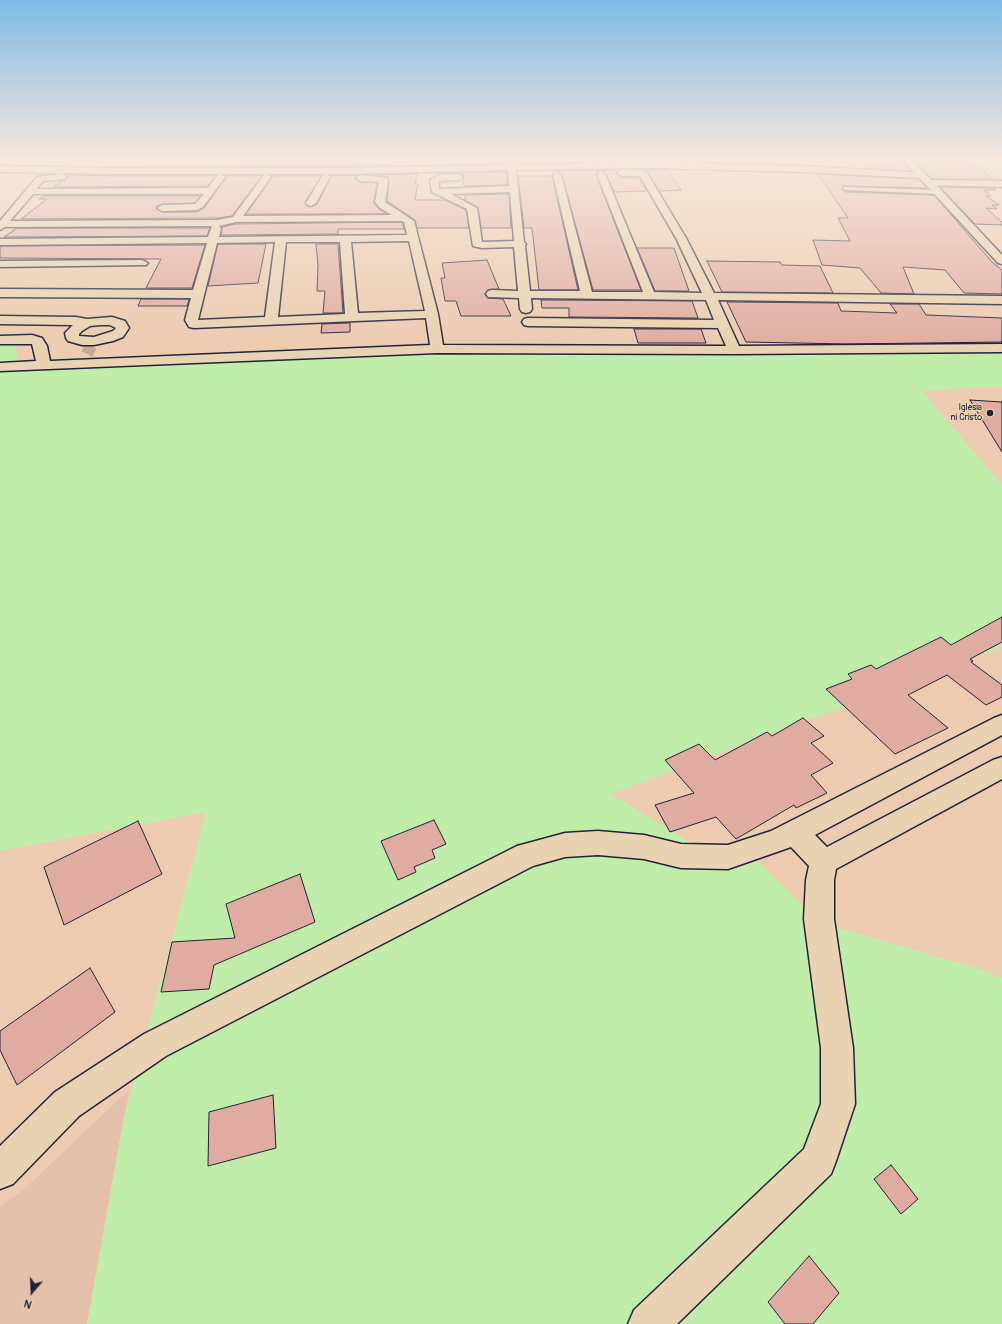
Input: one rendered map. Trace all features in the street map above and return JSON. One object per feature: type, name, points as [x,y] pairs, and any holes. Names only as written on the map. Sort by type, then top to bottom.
[{"type":"main road","points":[[1,226],[223,222]]},
{"type":"main road","points":[[409,222],[432,314],[437,348]]},
{"type":"main road","points":[[474,222],[477,244],[520,244]]},
{"type":"main road","points":[[518,222],[524,295],[530,336]]},
{"type":"main road","points":[[569,222],[587,295]]},
{"type":"main road","points":[[620,222],[650,296]]},
{"type":"main road","points":[[672,222],[710,296],[734,350]]},
{"type":"main road","points":[[966,222],[1002,261]]},
{"type":"main road","points":[[217,223],[191,320],[194,324],[432,314]]},
{"type":"main road","points":[[0,242],[413,238]]},
{"type":"main road","points":[[345,239],[352,318]]},
{"type":"main road","points":[[271,321],[281,240]]},
{"type":"main road","points":[[127,293],[142,263],[158,241]]},
{"type":"main road","points":[[0,264],[142,263]]},
{"type":"main road","points":[[0,293],[199,294]]},
{"type":"main road","points":[[492,294],[1002,300]]},
{"type":"main road","points":[[0,320],[76,321],[87,323]]},
{"type":"main road","points":[[0,326],[18,320]]},
{"type":"main road","points":[[0,367],[44,366],[89,351],[108,338],[118,334],[123,328],[120,324],[112,321],[100,321],[87,323],[77,328],[72,333],[73,338],[82,341],[89,351]]},
{"type":"main road","points":[[528,322],[722,324]]},
{"type":"main road","points":[[0,340],[32,339],[37,341],[40,346],[44,366]]},
{"type":"main road","points":[[89,351],[437,348],[734,350],[1002,348]]},
{"type":"main road","points":[[0,1171],[67,1104],[154,1045],[527,855],[565,845],[598,843],[644,847],[681,856],[728,857],[778,841],[1002,724]]},
{"type":"main road","points":[[648,1324],[818,1161],[838,1104],[837,1048],[819,919],[820,880],[824,862],[1002,767]]},
{"type":"main road","points":[[794,832],[824,862]]},
{"type":"shaded area","points":[[129,1090],[87,1324],[0,1324],[0,1207],[23,1190]]},
{"type":"green space","points":[[16,343],[17,360],[502,344],[1002,348],[1002,388],[967,388],[922,391],[1002,485],[1002,647],[611,794],[715,857],[748,851],[819,922],[986,971],[1002,978],[1002,1324],[87,1324],[124,1116],[206,812],[0,851],[0,344]]},
{"type":"building","points":[[402,222],[404,229],[338,229],[338,234],[221,235],[222,227],[236,224]]},
{"type":"building","points":[[415,222],[468,222],[469,228],[417,228]]},
{"type":"building","points":[[480,222],[511,222],[511,228],[481,228]]},
{"type":"building","points":[[523,222],[562,222],[578,290],[539,290],[532,228],[524,228]]},
{"type":"building","points":[[575,222],[614,222],[641,290],[593,290]]},
{"type":"building","points":[[840,222],[957,222],[992,262],[1002,270],[1002,294],[964,293],[945,270],[903,267],[914,294],[881,293],[860,268],[822,265],[813,240],[850,241]]},
{"type":"building","points":[[973,222],[1002,222],[1002,225],[975,224]]},
{"type":"building","points":[[17,228],[210,228],[207,236],[4,237]]},
{"type":"building","points":[[218,244],[266,244],[258,283],[208,286]]},
{"type":"building","points":[[316,244],[338,244],[343,313],[323,313],[325,291],[317,291],[318,265]]},
{"type":"building","points":[[205,245],[192,288],[146,288],[161,259],[0,258],[0,246]]},
{"type":"building","points":[[637,248],[674,248],[689,291],[655,291]]},
{"type":"building","points":[[487,260],[499,289],[488,290],[485,295],[488,298],[503,299],[511,316],[461,316],[456,301],[445,301],[441,278],[445,278],[442,263]]},
{"type":"building","points":[[707,261],[780,262],[782,265],[820,266],[833,293],[722,292]]},
{"type":"building","points":[[141,299],[189,299],[187,306],[138,306]]},
{"type":"building","points":[[541,300],[692,301],[698,318],[569,317],[569,308],[542,308]]},
{"type":"building","points":[[727,302],[838,303],[841,311],[897,313],[890,304],[919,304],[926,315],[1002,318],[1002,342],[847,344],[746,342]]},
{"type":"building","points":[[350,323],[350,332],[321,333],[322,324]]},
{"type":"building","points":[[634,329],[701,329],[706,343],[638,343]]},
{"type":"building","name":"Iglesia ni Cristo","points":[[970,400],[1002,402],[1002,452]]},
{"type":"building","points":[[1002,617],[1002,642],[970,659],[973,661],[971,662],[1002,685],[1002,697],[986,705],[947,675],[908,695],[948,728],[895,754],[826,689],[852,679],[848,674],[871,665],[876,669],[941,637],[951,645]]},
{"type":"building","points":[[803,718],[824,736],[811,743],[833,763],[811,775],[827,793],[796,808],[794,805],[736,839],[716,817],[670,832],[655,805],[694,793],[665,760],[699,744],[715,760],[767,732],[772,736]]},
{"type":"building","points":[[434,820],[446,844],[432,850],[435,858],[414,867],[416,872],[398,880],[381,841]]},
{"type":"building","points":[[138,821],[162,874],[64,925],[44,867]]},
{"type":"building","points":[[300,874],[315,922],[214,965],[209,989],[161,992],[172,942],[235,938],[226,904]]},
{"type":"building","points":[[90,968],[115,1012],[17,1085],[0,1050],[0,1031]]},
{"type":"building","points":[[273,1095],[276,1148],[208,1166],[209,1112]]},
{"type":"building","points":[[891,1165],[918,1199],[901,1214],[874,1179]]},
{"type":"building","points":[[809,1256],[839,1293],[813,1324],[785,1324],[768,1302]]},
{"type":"tunnel","points":[[87,354],[91,346]]},
{"type":"place","name":"Iglesia ni Cristo","points":[[990,413]]}]
